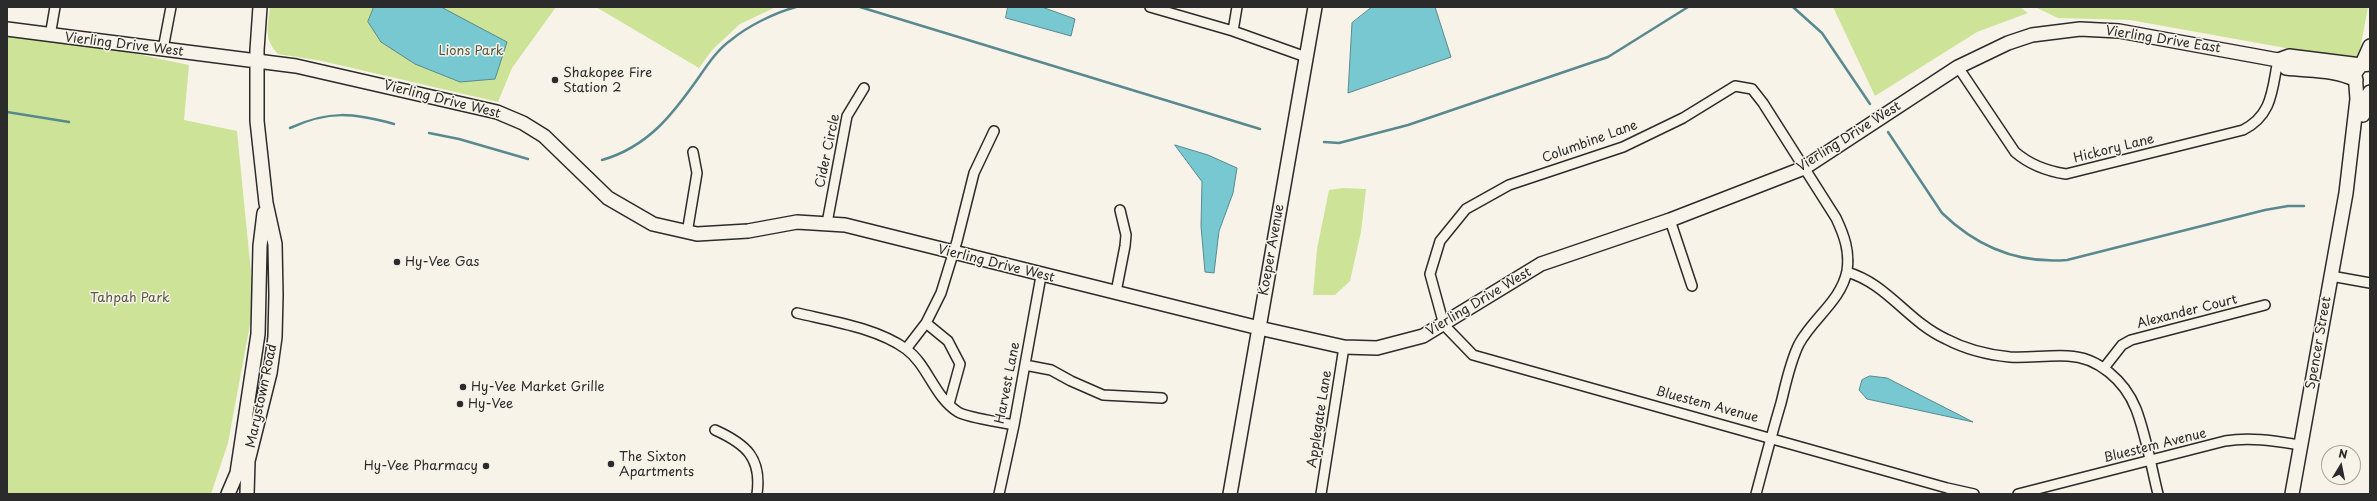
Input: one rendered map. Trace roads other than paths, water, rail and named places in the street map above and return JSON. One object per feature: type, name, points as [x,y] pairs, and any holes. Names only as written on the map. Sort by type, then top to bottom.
[{"type":"street","points":[[50,36],[55,7]]},
{"type":"street","points":[[163,49],[171,7]]},
{"type":"street","name":"Marystown Road","points":[[247,494],[248,461],[270,373],[275,337],[275,252],[266,203],[257,121],[257,61],[260,7]]},
{"type":"street","points":[[1150,7],[1233,31],[1306,57]]},
{"type":"street","points":[[1233,31],[1237,7]]},
{"type":"street","name":"Koeper Avenue","points":[[1230,494],[1315,7]]},
{"type":"street","name":"Vierling Drive West","points":[[7,29],[50,36],[257,61],[322,72],[482,108],[513,119],[532,128],[554,144],[599,190],[621,207],[652,224],[687,233],[732,233],[797,222],[827,223],[857,228],[1041,276],[1116,292],[1259,328],[1344,347],[1377,348],[1423,336],[1444,325],[1541,264],[1670,220],[1804,168],[1958,66]]},
{"type":"street","name":"Vierling Drive East","points":[[1958,66],[2008,43],[2032,35],[2080,29],[2119,31],[2278,60],[2289,56],[2364,64]]},
{"type":"street","points":[[2364,64],[2370,46]]},
{"type":"street","name":"Vierling Drive East","points":[[2278,60],[2286,68],[2344,74],[2356,80],[2362,86],[2370,87]]},
{"type":"street","name":"Hickory Lane","points":[[1958,66],[2015,152],[2026,161],[2040,168],[2066,174],[2242,130],[2254,124],[2264,114],[2269,103],[2278,60]]},
{"type":"street","name":"Spencer Street","points":[[2346,193],[2348,160],[2355,126],[2355,73],[2364,64]]},
{"type":"street","name":"Columbine Lane","points":[[1444,325],[1430,274],[1440,241],[1466,209],[1509,185],[1623,147],[1683,118],[1735,86],[1752,89],[1763,103],[1836,218],[1845,238],[1848,256],[1847,272],[1840,292],[1800,344],[1792,361],[1756,494]]},
{"type":"street","name":"Cider Circle","points":[[827,223],[847,116],[864,88]]},
{"type":"street","name":"Spencer Street","points":[[2292,494],[2346,193],[2356,160],[2365,101],[2370,92]]},
{"type":"street","points":[[906,349],[926,323],[941,293],[954,253],[974,172],[994,131]]},
{"type":"street","points":[[687,233],[697,173],[693,152]]},
{"type":"street","name":"Marystown Road","points":[[228,494],[237,473],[258,334],[260,246],[266,203]]},
{"type":"street","points":[[1116,292],[1126,235],[1120,210]]},
{"type":"street","points":[[1670,220],[1692,286]]},
{"type":"street","points":[[1847,272],[1875,284],[1924,327],[1959,345],[1990,354],[2010,356],[2070,356],[2087,360],[2104,368],[2117,379],[2134,404],[2158,494]]},
{"type":"street","name":"Harvest Lane","points":[[998,494],[1014,425],[1041,276]]},
{"type":"street","points":[[2331,276],[2370,283]]},
{"type":"street","name":"Alexander Court","points":[[2104,368],[2122,346],[2131,340],[2265,305]]},
{"type":"street","points":[[796,313],[869,332],[906,349],[926,373],[942,398],[959,412],[1014,425]]},
{"type":"street","points":[[926,323],[948,341],[960,364],[949,404]]},
{"type":"street","name":"Bluestem Avenue","points":[[1444,325],[1473,355],[1974,494]]},
{"type":"street","name":"Applegate Lane","points":[[1321,494],[1344,347]]},
{"type":"street","points":[[1025,365],[1051,370],[1071,381],[1103,394],[1162,398]]},
{"type":"street","points":[[715,430],[736,439],[755,459],[759,480],[757,494]]},
{"type":"street","name":"Bluestem Avenue","points":[[2018,494],[2244,438],[2260,438],[2300,445]]},
{"type":"water","points":[[374,7],[441,7],[507,42],[495,79],[460,82],[415,64],[381,42],[368,22]]},
{"type":"water","points":[[1008,7],[1042,7],[1075,19],[1071,36],[1006,18]]},
{"type":"water","points":[[1372,7],[1435,7],[1451,57],[1348,93],[1352,23]]},
{"type":"water","points":[[1175,145],[1208,155],[1237,168],[1233,193],[1219,231],[1214,273],[1205,272],[1201,226],[1202,182]]},
{"type":"water","points":[[1870,376],[1887,378],[1973,422],[1867,399],[1859,390],[1862,380]]},
{"type":"waterway","points":[[602,160],[633,147],[658,128],[679,104],[714,57],[726,44],[762,20],[796,7]]},
{"type":"waterway","points":[[860,7],[1260,129]]},
{"type":"waterway","points":[[1324,142],[1339,143],[1408,125],[1608,57],[1688,7]]},
{"type":"waterway","points":[[1793,7],[1822,33],[1870,104]]},
{"type":"waterway","points":[[7,112],[69,122]]},
{"type":"waterway","points":[[290,128],[317,118],[341,115],[366,117],[394,124]]},
{"type":"waterway","points":[[1888,132],[1942,213],[1955,225],[1984,244],[2015,256],[2049,261],[2067,260],[2265,210],[2288,206],[2304,206]]},
{"type":"waterway","points":[[429,133],[459,139],[528,159]]},
{"type":"place","name":"Shakopee Fire Station 2","points":[[555,80]]},
{"type":"place","name":"Hy-Vee Gas","points":[[397,262]]},
{"type":"place","name":"Hy-Vee Market Grille","points":[[463,387]]},
{"type":"place","name":"Hy-Vee","points":[[460,404]]},
{"type":"place","name":"The Sixton Apartments","points":[[611,464]]},
{"type":"place","name":"Hy-Vee Pharmacy","points":[[486,466]]},
{"type":"park label","name":"Lions Park","points":[[471,51]]},
{"type":"park label","name":"Tahpah Park","points":[[130,298]]}]
